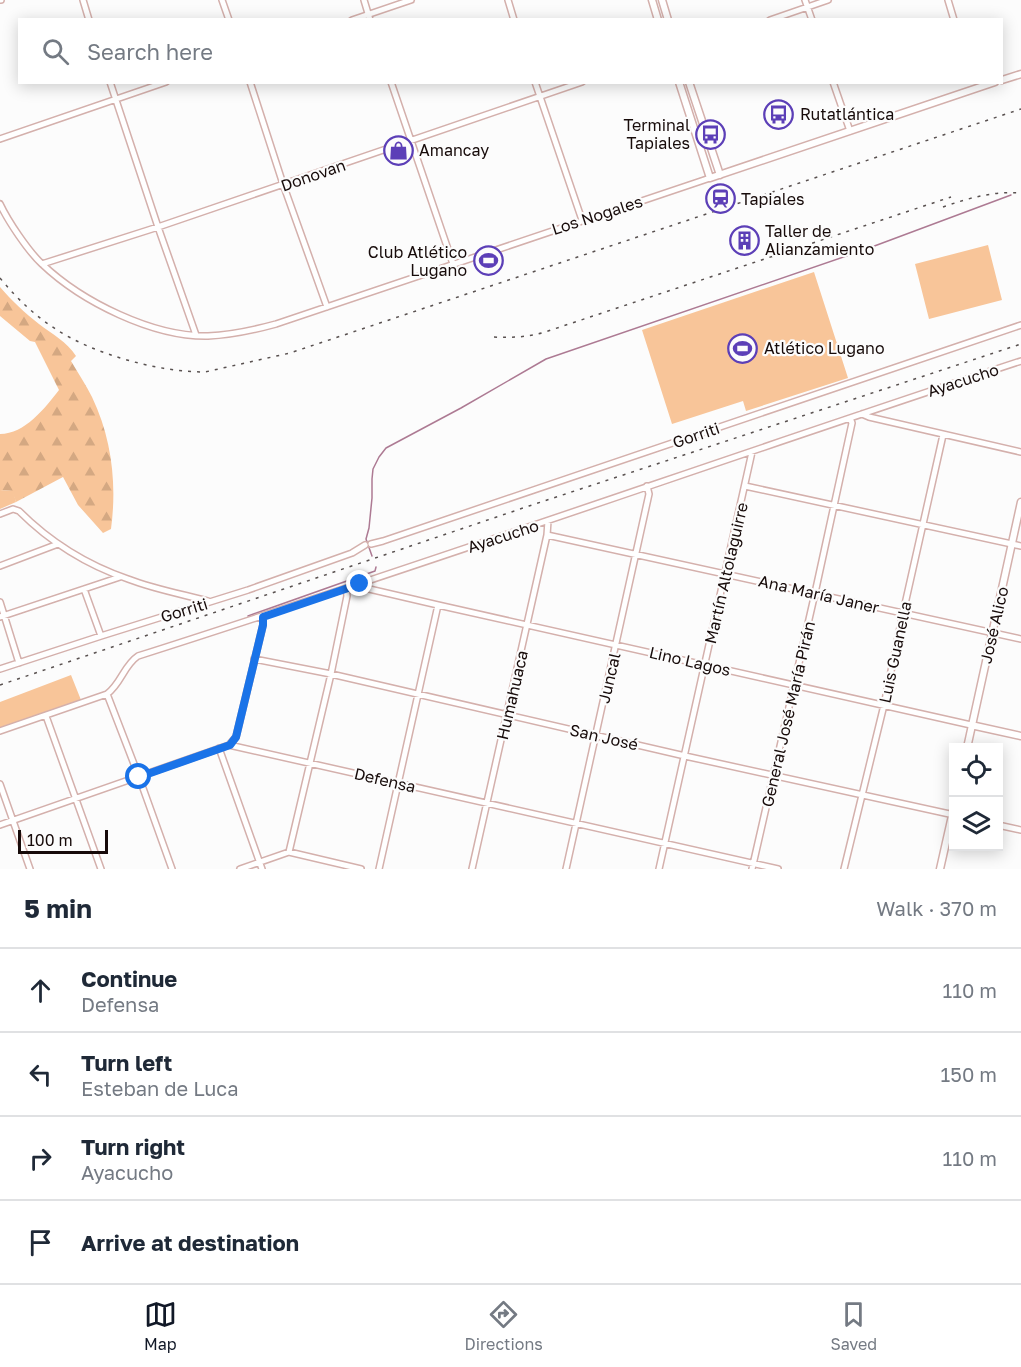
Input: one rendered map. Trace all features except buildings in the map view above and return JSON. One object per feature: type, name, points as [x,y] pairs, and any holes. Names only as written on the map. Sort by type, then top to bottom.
[{"type":"street","points":[[83,0],[88,18]]},
{"type":"street","points":[[222,0],[228,18]]},
{"type":"street","points":[[364,0],[369,17],[411,0]]},
{"type":"street","points":[[508,0],[513,18]]},
{"type":"street","points":[[652,0],[657,18]]},
{"type":"street","points":[[662,0],[667,18]]},
{"type":"street","points":[[805,0],[811,18]]},
{"type":"street","points":[[776,18],[828,0]]},
{"type":"street","points":[[948,0],[953,18]]},
{"type":"street","points":[[1003,80],[1021,74]]},
{"type":"street","points":[[111,84],[196,335]]},
{"type":"street","points":[[0,139],[160,84]]},
{"type":"street","points":[[251,84],[327,307]]},
{"type":"street","points":[[392,84],[453,264]]},
{"type":"street","points":[[536,84],[582,220]]},
{"type":"street","name":"Donovan","points":[[42,264],[158,227],[576,84]]},
{"type":"street","points":[[680,84],[710,178]]},
{"type":"street","points":[[690,84],[720,175]]},
{"type":"street","points":[[834,84],[850,131]]},
{"type":"street","name":"Los Nogales","points":[[0,204],[32,254],[70,287],[88,298],[152,328],[196,335],[223,335],[276,324],[850,131],[977,85]]},
{"type":"street","name":"Gorriti","points":[[0,669],[248,590],[368,545],[383,542],[1021,325]]},
{"type":"street","name":"Ayacucho","points":[[108,694],[138,656],[263,617],[1021,361]]},
{"type":"street","points":[[861,414],[1021,452]]},
{"type":"street","name":"General José María Pirán","points":[[752,866],[815,593],[852,423],[850,418]]},
{"type":"street","name":"Luis Guanella","points":[[844,869],[884,705],[943,435]]},
{"type":"street","name":"Martín Altolaguirre","points":[[659,869],[752,452]]},
{"type":"street","name":"Juncal","points":[[566,869],[649,494],[647,486]]},
{"type":"street","points":[[745,486],[1021,546]]},
{"type":"street","name":"José Alico","points":[[967,743],[1021,502]]},
{"type":"street","points":[[0,514],[13,509],[19,511],[58,544],[120,577],[209,602]]},
{"type":"street","name":"Humahuaca","points":[[472,869],[528,625],[548,521]]},
{"type":"street","name":"Ana María Janer","points":[[547,535],[1021,639]]},
{"type":"street","points":[[0,566],[58,544]]},
{"type":"street","points":[[2,617],[120,577]]},
{"type":"street","name":"Lino Lagos","points":[[360,584],[365,588],[438,605],[1021,736]]},
{"type":"street","points":[[289,852],[331,674],[347,596],[346,588]]},
{"type":"street","points":[[84,589],[101,636]]},
{"type":"street","points":[[0,602],[2,617],[19,663]]},
{"type":"street","points":[[379,869],[438,605]]},
{"type":"street","points":[[230,745],[236,737],[263,617]]},
{"type":"street","name":"San José","points":[[254,659],[331,674],[685,756],[949,811]]},
{"type":"street","points":[[0,731],[108,694],[172,869]]},
{"type":"street","points":[[46,716],[100,869]]},
{"type":"street","name":"Defensa","points":[[0,825],[230,745],[664,843],[752,866],[778,869]]},
{"type":"street","points":[[219,748],[262,869]]},
{"type":"street","points":[[0,784],[30,869]]},
{"type":"street","points":[[1003,826],[1021,830]]},
{"type":"street","points":[[940,869],[949,830]]},
{"type":"street","points":[[240,869],[289,852],[361,869]]},
{"type":"green space","points":[[988,245],[1002,300],[929,319],[915,264]]},
{"type":"green space","name":"Atlético Lugano","points":[[814,272],[848,378],[746,411],[743,401],[672,424],[642,330]]},
{"type":"green space","points":[[0,287],[23,311],[64,342],[76,356],[71,361],[90,392],[99,413],[111,462],[113,512],[111,529],[103,533],[78,505],[63,477],[16,502],[12,491],[0,490],[0,434],[18,430],[26,425],[41,412],[59,390],[35,342],[30,341],[0,316]]},
{"type":"green space","points":[[0,490],[13,491],[16,502],[0,509]]},
{"type":"green space","points":[[71,675],[81,700],[0,728],[0,702]]},
{"type":"waterway","points":[[372,556],[366,539],[369,528],[373,469],[386,448],[546,359],[861,251],[1011,195]]},
{"type":"waterway","points":[[248,616],[375,571],[376,567]]},
{"type":"railway","points":[[0,278],[27,307],[56,330],[89,347],[146,365],[205,372],[290,353],[1021,109]]},
{"type":"railway","points":[[943,207],[981,196],[1021,193]]},
{"type":"railway","points":[[494,337],[520,337],[545,332],[951,197]]},
{"type":"railway","points":[[0,685],[529,506],[1021,344]]},
{"type":"place","name":"Rutatlántica","points":[[779,114]]},
{"type":"place","name":"Terminal Tapiales","points":[[711,134]]},
{"type":"place","name":"Amancay","points":[[398,150]]},
{"type":"place","name":"Tapiales","points":[[720,199]]},
{"type":"place","name":"Taller de Alianzamiento","points":[[744,240]]},
{"type":"place","name":"Club Atlético Lugano","points":[[488,261]]},
{"type":"place","name":"Atlético Lugano","points":[[743,348]]},
{"type":"route","points":[[139,777],[230,745],[236,737],[263,617],[360,584]]}]
